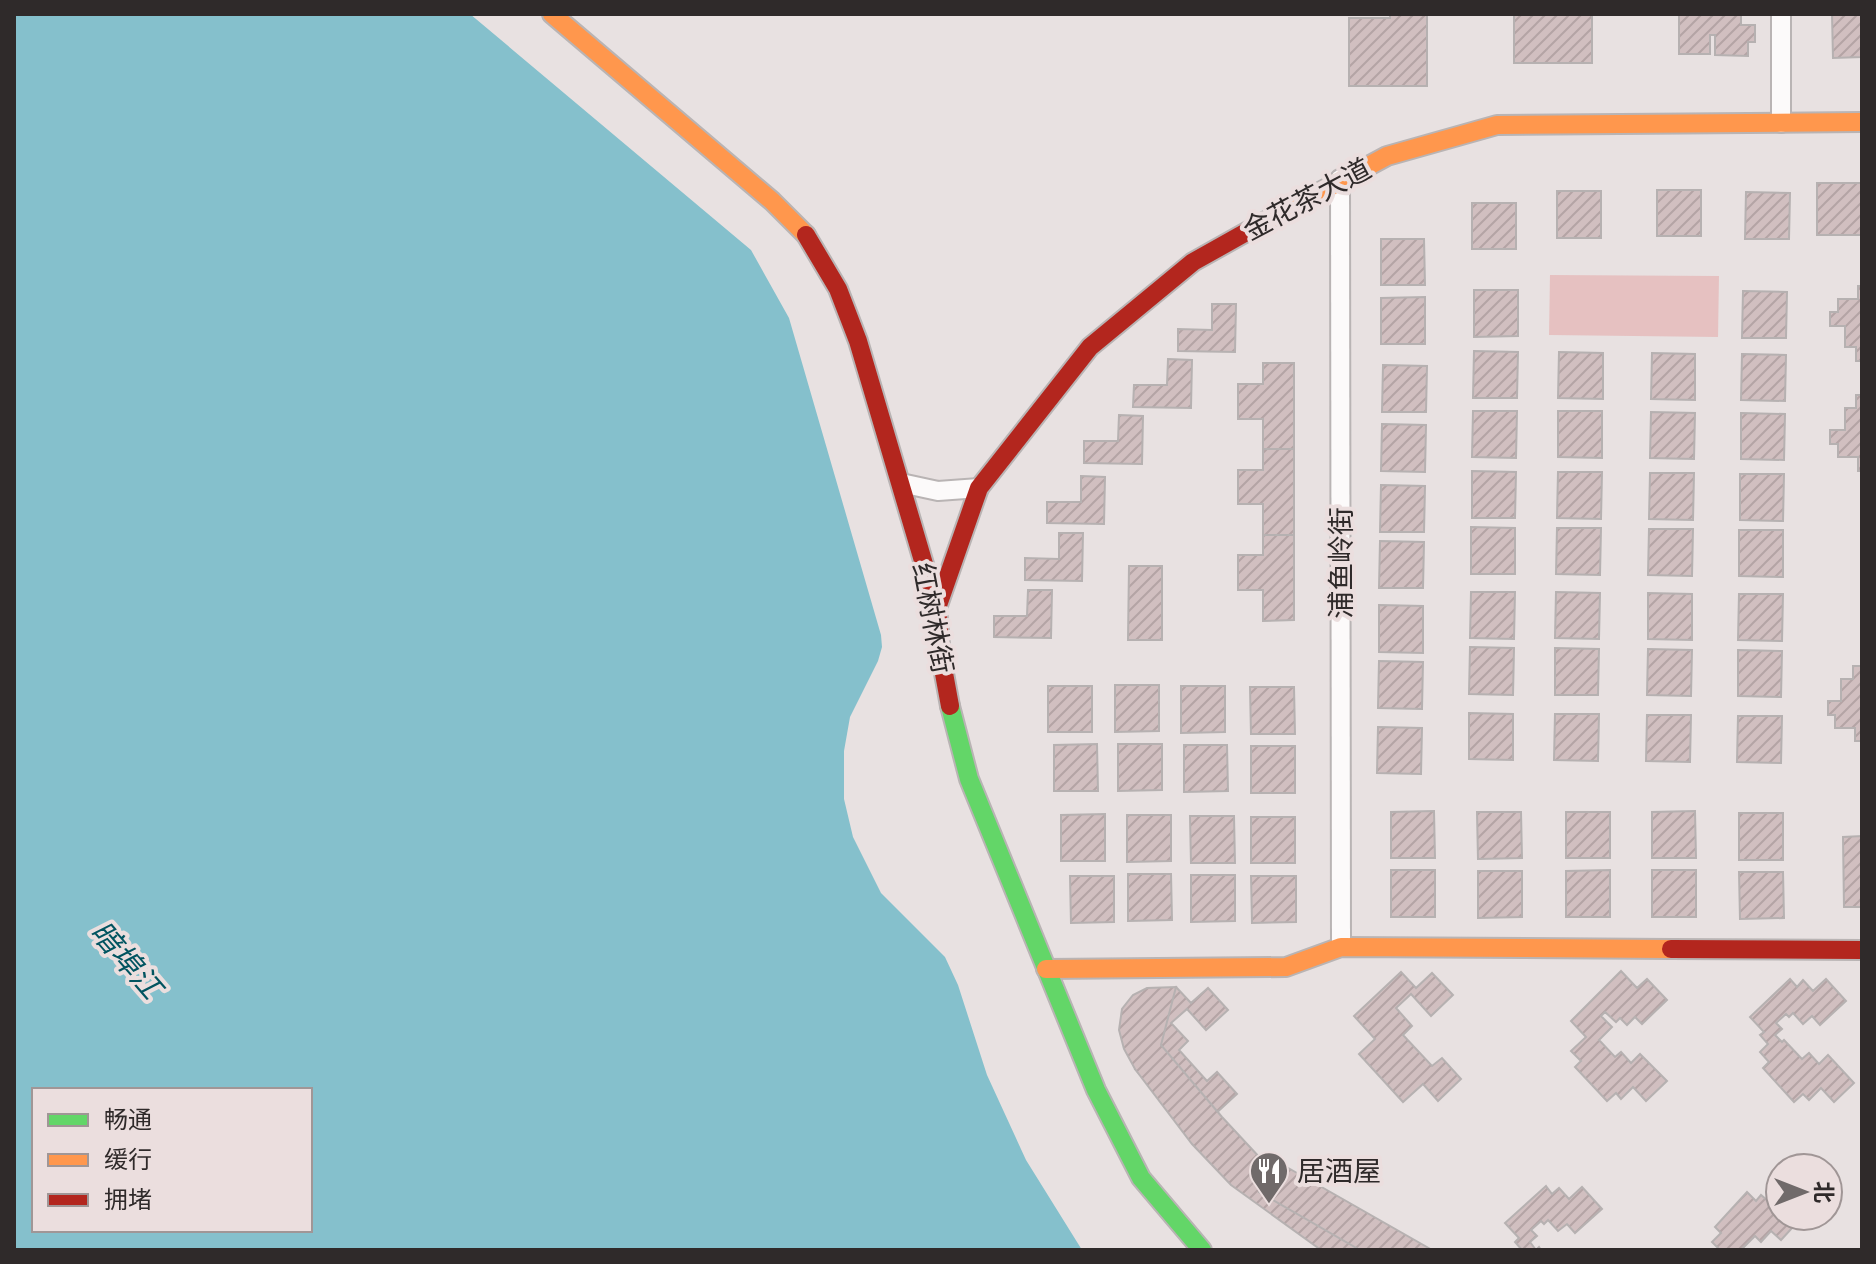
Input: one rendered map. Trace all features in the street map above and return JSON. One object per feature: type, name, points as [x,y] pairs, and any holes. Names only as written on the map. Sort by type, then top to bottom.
[{"type":"street","name":"红树林街","points":[[552,14],[772,201],[809,238],[838,289],[858,341],[937,608],[949,703],[969,779],[1096,1090],[1141,1178],[1202,1250]]},
{"type":"street","points":[[1781,14],[1781,123]]},
{"type":"street","name":"金花茶大道","points":[[937,608],[979,488],[1090,347],[1193,262],[1340,179],[1387,156],[1497,125],[1862,122]]},
{"type":"street","name":"浦鱼岭街","points":[[1340,179],[1341,947]]},
{"type":"street","points":[[901,483],[938,491],[979,488]]},
{"type":"street","points":[[1046,969],[1286,967],[1341,947],[1862,950]]},
{"type":"shaded area","points":[[1550,275],[1719,276],[1718,337],[1549,335]]},
{"type":"water","name":"暗埠江","points":[[14,14],[470,14],[751,250],[789,318],[881,635],[878,661],[850,717],[844,751],[844,799],[853,837],[881,893],[945,957],[958,985],[987,1075],[1026,1160],[1082,1250],[14,1250]]},
{"type":"building","points":[[1390,14],[1427,14],[1427,86],[1349,86],[1349,18],[1390,18]]},
{"type":"building","points":[[1514,14],[1592,14],[1592,63],[1514,63]]},
{"type":"building","points":[[1679,14],[1741,14],[1741,25],[1755,25],[1755,42],[1748,42],[1748,56],[1715,55],[1715,35],[1710,35],[1710,54],[1679,54]]},
{"type":"building","points":[[1832,14],[1862,14],[1862,57],[1833,58]]},
{"type":"building","points":[[1817,183],[1862,183],[1862,235],[1817,235]]},
{"type":"building","points":[[1657,190],[1701,190],[1701,236],[1657,236]]},
{"type":"building","points":[[1557,191],[1601,191],[1601,238],[1557,238]]},
{"type":"building","points":[[1746,192],[1790,193],[1789,239],[1745,239]]},
{"type":"building","points":[[1472,203],[1516,203],[1516,249],[1472,249]]},
{"type":"building","points":[[1381,239],[1424,239],[1425,285],[1381,285]]},
{"type":"building","points":[[1858,286],[1862,286],[1862,361],[1856,361],[1856,347],[1845,347],[1845,326],[1830,326],[1830,312],[1838,312],[1838,299],[1858,299]]},
{"type":"building","points":[[1474,290],[1518,290],[1518,336],[1474,337]]},
{"type":"building","points":[[1743,291],[1787,292],[1786,338],[1742,338]]},
{"type":"building","points":[[1425,297],[1425,344],[1381,344],[1381,298]]},
{"type":"building","points":[[1212,304],[1236,304],[1235,352],[1178,351],[1178,329],[1212,330]]},
{"type":"building","points":[[1474,351],[1518,352],[1517,398],[1473,398]]},
{"type":"building","points":[[1559,352],[1603,353],[1603,399],[1558,398]]},
{"type":"building","points":[[1652,353],[1695,354],[1695,400],[1651,399]]},
{"type":"building","points":[[1742,354],[1786,355],[1785,401],[1741,400]]},
{"type":"building","points":[[1168,359],[1192,360],[1191,408],[1133,407],[1134,385],[1167,385]]},
{"type":"building","points":[[1263,363],[1294,363],[1294,449],[1263,449],[1263,419],[1238,419],[1238,384],[1263,384]]},
{"type":"building","points":[[1383,365],[1427,366],[1426,412],[1382,412]]},
{"type":"building","points":[[1856,395],[1862,395],[1862,471],[1858,471],[1858,457],[1838,457],[1838,444],[1830,444],[1830,430],[1845,430],[1845,408],[1856,408]]},
{"type":"building","points":[[1473,411],[1517,411],[1516,458],[1472,457]]},
{"type":"building","points":[[1558,411],[1602,411],[1602,458],[1558,457]]},
{"type":"building","points":[[1651,412],[1695,413],[1694,459],[1650,458]]},
{"type":"building","points":[[1741,413],[1785,414],[1784,460],[1741,459]]},
{"type":"building","points":[[1119,415],[1143,416],[1142,464],[1084,463],[1084,441],[1118,441]]},
{"type":"building","points":[[1382,424],[1426,425],[1425,472],[1381,471]]},
{"type":"building","points":[[1263,449],[1294,449],[1294,535],[1263,535],[1263,504],[1238,504],[1238,470],[1263,470]]},
{"type":"building","points":[[1472,471],[1516,472],[1515,518],[1472,518]]},
{"type":"building","points":[[1558,472],[1602,472],[1601,519],[1557,518]]},
{"type":"building","points":[[1650,473],[1694,473],[1693,520],[1649,519]]},
{"type":"building","points":[[1740,474],[1784,474],[1783,521],[1740,520]]},
{"type":"building","points":[[1081,476],[1105,477],[1104,524],[1047,523],[1047,502],[1081,502]]},
{"type":"building","points":[[1381,485],[1425,486],[1424,532],[1380,532]]},
{"type":"building","points":[[1471,527],[1515,528],[1515,574],[1471,574]]},
{"type":"building","points":[[1557,528],[1601,528],[1600,575],[1556,574]]},
{"type":"building","points":[[1649,529],[1693,529],[1692,576],[1648,575]]},
{"type":"building","points":[[1739,530],[1783,530],[1783,577],[1739,576]]},
{"type":"building","points":[[1059,533],[1083,533],[1082,581],[1025,580],[1025,558],[1059,559]]},
{"type":"building","points":[[1263,535],[1294,535],[1294,620],[1263,621],[1263,590],[1238,590],[1238,555],[1263,555]]},
{"type":"building","points":[[1380,541],[1424,542],[1423,588],[1379,588]]},
{"type":"building","points":[[1129,566],[1162,566],[1162,640],[1128,640]]},
{"type":"building","points":[[1028,590],[1052,590],[1051,638],[994,637],[994,616],[1027,616]]},
{"type":"building","points":[[1471,592],[1515,592],[1514,639],[1470,638]]},
{"type":"building","points":[[1556,592],[1600,593],[1599,639],[1555,638]]},
{"type":"building","points":[[1648,593],[1692,594],[1692,640],[1648,639]]},
{"type":"building","points":[[1739,594],[1783,594],[1782,641],[1738,640]]},
{"type":"building","points":[[1379,605],[1423,606],[1423,653],[1379,652]]},
{"type":"building","points":[[1470,647],[1514,648],[1513,695],[1469,694]]},
{"type":"building","points":[[1555,648],[1599,649],[1598,695],[1555,695]]},
{"type":"building","points":[[1648,649],[1692,650],[1691,696],[1647,695]]},
{"type":"building","points":[[1738,650],[1782,651],[1781,697],[1738,696]]},
{"type":"building","points":[[1379,661],[1423,662],[1422,709],[1378,708]]},
{"type":"building","points":[[1853,666],[1862,666],[1862,741],[1855,741],[1855,728],[1835,728],[1835,715],[1828,715],[1828,701],[1841,701],[1841,679],[1853,679]]},
{"type":"building","points":[[1115,685],[1159,685],[1159,731],[1115,732]]},
{"type":"building","points":[[1048,686],[1092,686],[1092,732],[1048,732]]},
{"type":"building","points":[[1181,686],[1225,686],[1225,732],[1181,733]]},
{"type":"building","points":[[1250,687],[1294,687],[1295,734],[1251,734]]},
{"type":"building","points":[[1469,713],[1513,714],[1513,760],[1469,759]]},
{"type":"building","points":[[1555,714],[1599,714],[1598,761],[1554,760]]},
{"type":"building","points":[[1647,715],[1691,715],[1690,762],[1646,761]]},
{"type":"building","points":[[1738,716],[1782,716],[1781,763],[1737,762]]},
{"type":"building","points":[[1378,727],[1422,728],[1421,774],[1377,773]]},
{"type":"building","points":[[1097,744],[1098,791],[1054,791],[1054,745]]},
{"type":"building","points":[[1118,744],[1162,744],[1162,790],[1118,791]]},
{"type":"building","points":[[1184,745],[1227,745],[1228,791],[1184,792]]},
{"type":"building","points":[[1251,746],[1295,746],[1295,793],[1251,793]]},
{"type":"building","points":[[1434,811],[1435,858],[1391,858],[1391,812]]},
{"type":"building","points":[[1695,811],[1696,858],[1652,858],[1652,812]]},
{"type":"building","points":[[1477,812],[1521,812],[1522,858],[1478,859]]},
{"type":"building","points":[[1566,812],[1610,812],[1610,858],[1566,858]]},
{"type":"building","points":[[1739,813],[1783,813],[1783,860],[1739,860]]},
{"type":"building","points":[[1105,814],[1105,861],[1061,861],[1061,815]]},
{"type":"building","points":[[1127,815],[1171,815],[1171,861],[1127,862]]},
{"type":"building","points":[[1190,816],[1234,816],[1235,863],[1191,863]]},
{"type":"building","points":[[1251,817],[1295,817],[1295,863],[1251,863]]},
{"type":"building","points":[[1862,836],[1862,907],[1844,907],[1843,837]]},
{"type":"building","points":[[1391,870],[1435,870],[1435,917],[1391,917]]},
{"type":"building","points":[[1610,870],[1610,917],[1566,917],[1566,871]]},
{"type":"building","points":[[1652,870],[1696,870],[1696,917],[1652,917]]},
{"type":"building","points":[[1478,871],[1522,871],[1522,917],[1478,918]]},
{"type":"building","points":[[1739,872],[1783,872],[1784,918],[1740,919]]},
{"type":"building","points":[[1128,874],[1171,874],[1172,920],[1128,921]]},
{"type":"building","points":[[1191,875],[1235,875],[1235,921],[1191,922]]},
{"type":"building","points":[[1070,876],[1114,876],[1114,922],[1071,923]]},
{"type":"building","points":[[1251,876],[1296,876],[1296,922],[1252,923]]},
{"type":"building","points":[[1621,971],[1637,988],[1647,979],[1667,1000],[1642,1024],[1635,1017],[1627,1025],[1620,1018],[1616,1022],[1605,1012],[1601,1016],[1612,1027],[1599,1040],[1615,1057],[1621,1052],[1631,1063],[1640,1054],[1667,1081],[1646,1101],[1633,1087],[1621,1099],[1616,1093],[1607,1101],[1575,1067],[1581,1061],[1571,1051],[1586,1037],[1571,1021]]},
{"type":"building","points":[[1401,972],[1416,988],[1432,973],[1453,995],[1431,1016],[1411,994],[1396,1008],[1412,1026],[1403,1035],[1432,1066],[1442,1058],[1461,1079],[1438,1101],[1423,1084],[1403,1102],[1359,1054],[1375,1039],[1354,1016]]},
{"type":"building","points":[[1790,979],[1797,987],[1803,980],[1813,991],[1826,979],[1846,1001],[1820,1025],[1812,1016],[1803,1024],[1793,1013],[1789,1017],[1786,1014],[1776,1023],[1782,1029],[1775,1035],[1802,1059],[1809,1053],[1819,1064],[1828,1055],[1854,1083],[1834,1102],[1821,1088],[1809,1100],[1803,1094],[1794,1102],[1763,1068],[1769,1062],[1760,1052],[1768,1044],[1760,1035],[1764,1032],[1750,1017]]},
{"type":"building","points":[[1176,987],[1191,1003],[1208,988],[1228,1010],[1206,1030],[1187,1009],[1171,1023],[1188,1041],[1179,1050],[1207,1081],[1217,1072],[1237,1094],[1213,1116],[1198,1099],[1179,1117],[1135,1069],[1151,1054],[1129,1030]]},
{"type":"building","points":[[1176,987],[1161,1045],[1222,1117],[1276,1175],[1334,1216],[1387,1242],[1412,1250],[1321,1250],[1231,1185],[1192,1144],[1135,1069],[1124,1049],[1119,1030],[1122,1009],[1133,995],[1147,988]]},
{"type":"building","points":[[1276,1161],[1432,1250],[1360,1250],[1259,1192]]},
{"type":"building","points":[[1546,1186],[1552,1194],[1559,1188],[1569,1199],[1582,1187],[1602,1209],[1575,1233],[1567,1224],[1558,1231],[1548,1220],[1544,1224],[1541,1221],[1531,1230],[1537,1236],[1530,1242],[1536,1250],[1522,1250],[1515,1242],[1519,1238],[1505,1223]]},
{"type":"building","points":[[1747,1192],[1756,1201],[1761,1195],[1764,1198],[1764,1232],[1770,1232],[1761,1242],[1755,1236],[1741,1250],[1720,1250],[1712,1242],[1721,1233],[1715,1227]]},
{"type":"building","points":[[1772,1232],[1788,1232],[1781,1240]]},
{"type":"traffic: fast","points":[[950,706],[969,779],[1096,1090],[1141,1178],[1202,1250]]},
{"type":"traffic: slow","points":[[552,14],[772,201],[806,235]]},
{"type":"traffic: slow","points":[[1266,221],[1387,156],[1497,125],[1862,122]]},
{"type":"traffic: slow","points":[[1046,969],[1286,967],[1341,947],[1671,949]]},
{"type":"traffic: jam","points":[[937,608],[979,488],[1090,347],[1193,262],[1266,221]]},
{"type":"traffic: jam","points":[[806,235],[838,289],[858,341],[937,608],[941,657],[950,706]]},
{"type":"traffic: jam","points":[[1671,949],[1862,950]]},
{"type":"place","name":"居酒屋","points":[[1269,1205]]}]
